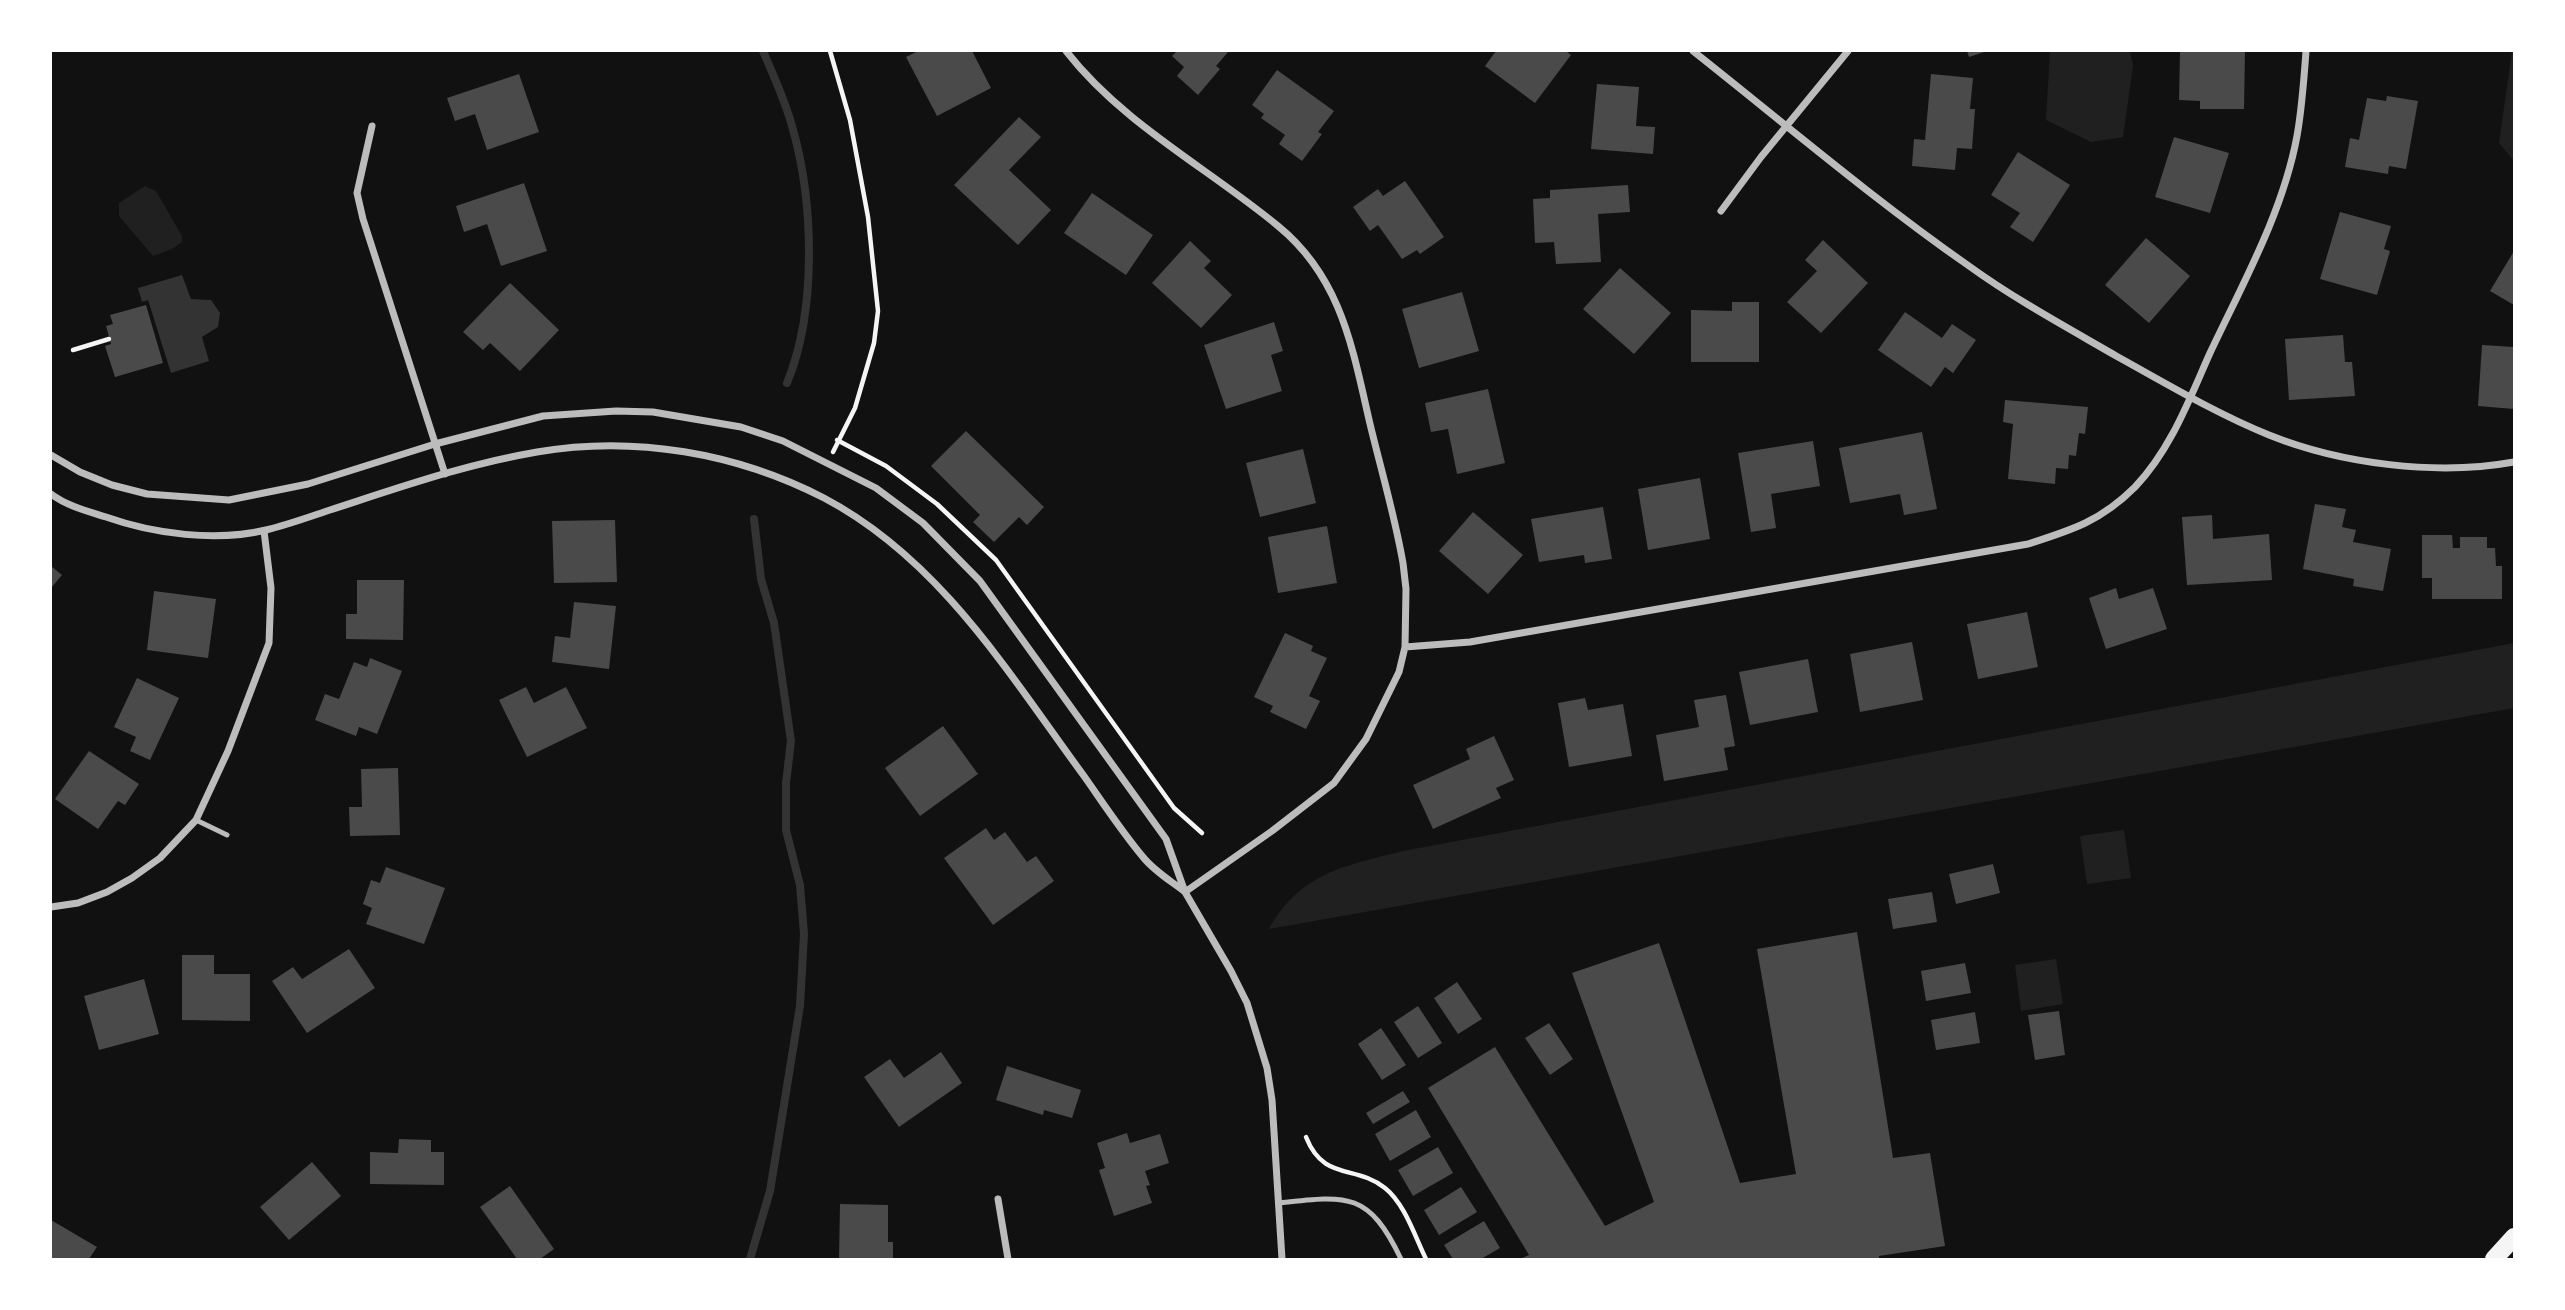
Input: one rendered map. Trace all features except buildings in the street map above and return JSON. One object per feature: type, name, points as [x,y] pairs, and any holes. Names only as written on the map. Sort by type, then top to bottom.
[{"type":"main road","points":[[2494,1259],[2514,1237]]},
{"type":"street","points":[[1066,51],[1103,92],[1280,226],[1322,274],[1343,317],[1398,538],[1406,589],[1405,647],[1395,681],[1366,739],[1334,783],[1272,831],[1185,892]]},
{"type":"street","points":[[1693,51],[1969,266],[2041,313],[2191,397],[2269,435],[2359,460],[2424,466],[2514,462]]},
{"type":"street","points":[[1721,211],[1849,51]]},
{"type":"street","points":[[1405,647],[1469,642],[2028,544],[2080,528],[2113,506],[2152,466],[2178,426],[2267,230],[2285,181],[2297,137],[2306,51]]},
{"type":"street","points":[[372,126],[358,193],[363,219],[444,474]]},
{"type":"street","points":[[51,455],[80,472],[112,485],[147,494],[229,500],[308,485],[435,443],[543,416],[592,412],[653,412],[741,428],[783,441],[876,488],[923,523],[980,581],[1166,839],[1185,892],[1231,971],[1247,1003],[1260,1042],[1272,1100],[1282,1259]]},
{"type":"street","points":[[51,494],[61,501],[130,526],[198,535],[264,531],[444,474],[541,451],[589,446],[641,446],[692,452],[772,474],[824,498],[856,517],[910,557],[967,616],[1145,860],[1185,892]]},
{"type":"street","points":[[51,907],[78,903],[107,892],[132,878],[160,858],[197,820],[228,751],[269,643],[271,587],[264,531]]},
{"type":"street","points":[[998,1199],[1008,1259]]},
{"type":"lane","points":[[197,820],[227,835]]},
{"type":"lane","points":[[1279,1203],[1340,1199],[1358,1203],[1372,1212],[1389,1233],[1401,1259]]},
{"type":"path","points":[[830,51],[850,120],[857,156],[875,263],[878,310],[874,343],[855,408],[837,440]]},
{"type":"path","points":[[73,350],[109,339]]},
{"type":"shaded area","points":[[2050,51],[2130,51],[2133,66],[2123,137],[2091,142],[2046,120]]},
{"type":"shaded area","points":[[2514,51],[2514,161],[2499,143]]},
{"type":"shaded area","points":[[145,186],[156,191],[182,236],[182,242],[172,249],[153,256],[119,216],[119,203]]},
{"type":"shaded area","points":[[182,275],[191,299],[211,300],[220,313],[218,327],[202,337],[209,361],[171,373],[148,300],[142,302],[138,288]]},
{"type":"shaded area","points":[[2514,643],[2514,708],[1269,929],[1295,895],[1310,883],[1344,867],[1403,851]]},
{"type":"shaded area","points":[[2124,830],[2131,878],[2087,884],[2080,836]]},
{"type":"shaded area","points":[[2056,959],[2063,1004],[2021,1011],[2015,965]]},
{"type":"waterway","points":[[763,51],[792,126],[805,188],[808,221],[808,290],[804,323],[787,383]]},
{"type":"waterway","points":[[750,1259],[770,1191],[800,1006],[804,934],[800,885],[786,830],[786,783],[791,741],[774,623],[761,579],[754,519]]}]
